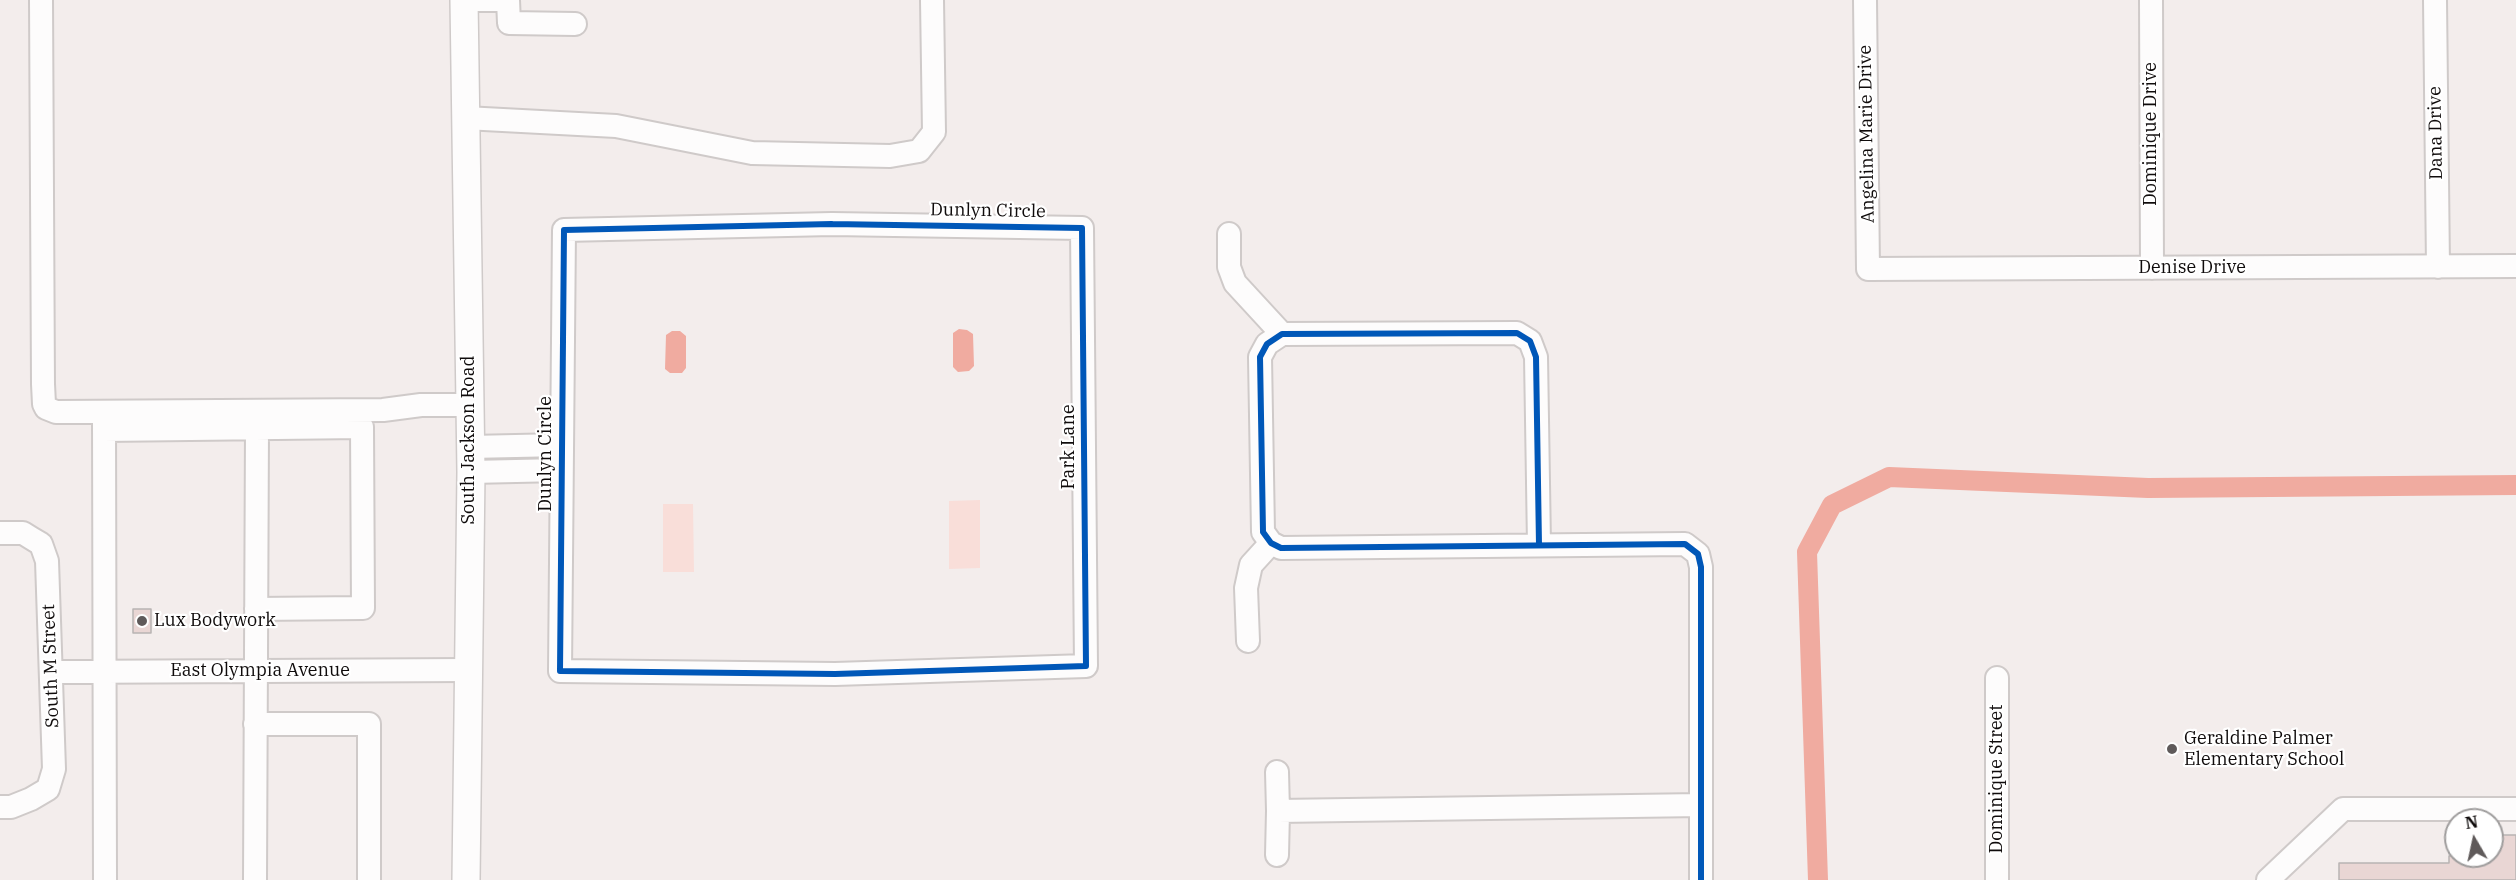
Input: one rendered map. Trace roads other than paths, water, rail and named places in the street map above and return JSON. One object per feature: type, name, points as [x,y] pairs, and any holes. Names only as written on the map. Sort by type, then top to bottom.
[{"type":"main road","name":"South Jackson Road","points":[[464,0],[470,460],[466,880]]},
{"type":"street","points":[[41,0],[44,404],[48,410],[104,421],[257,428],[362,427],[363,608],[256,609]]},
{"type":"street","points":[[464,0],[508,0],[508,23],[574,24]]},
{"type":"street","points":[[465,118],[616,126],[752,153],[890,156],[919,151],[934,132],[932,0]]},
{"type":"street","name":"Angelina Marie Drive","points":[[1865,0],[1868,269]]},
{"type":"street","name":"Dominique Drive","points":[[2151,0],[2152,268]]},
{"type":"street","name":"Dana Drive","points":[[2435,0],[2438,267]]},
{"type":"street","name":"Dunlyn Circle","points":[[1083,228],[832,224],[564,230],[560,671],[835,674],[1086,666]]},
{"type":"street","name":"Park Lane","points":[[1083,228],[1086,666]]},
{"type":"street","points":[[1229,234],[1229,267],[1235,283],[1282,334]]},
{"type":"street","name":"Denise Drive","points":[[1868,269],[2516,266]]},
{"type":"street","points":[[1539,545],[1536,357],[1530,341],[1517,333],[1282,334],[1267,344],[1260,357],[1263,532],[1271,543],[1281,548],[1685,544],[1698,554],[1701,567],[1701,880]]},
{"type":"street","points":[[104,421],[392,410],[422,405],[469,405]]},
{"type":"street","points":[[104,421],[105,880]]},
{"type":"street","points":[[255,880],[257,428]]},
{"type":"street","points":[[470,460],[561,445]]},
{"type":"street","points":[[470,460],[561,470]]},
{"type":"street","name":"South M Street","points":[[0,533],[23,533],[41,544],[47,561],[54,769],[48,789],[11,807],[0,807]]},
{"type":"street","points":[[1248,641],[1246,588],[1251,565],[1271,543]]},
{"type":"street","name":"East Olympia Avenue","points":[[51,672],[468,670]]},
{"type":"street","name":"Dominique Street","points":[[1997,678],[1997,880]]},
{"type":"street","points":[[255,724],[369,724],[369,880]]},
{"type":"street","points":[[1277,772],[1277,855]]},
{"type":"street","points":[[1278,811],[1701,805]]},
{"type":"street","points":[[2268,880],[2343,809],[2516,809]]},
{"type":"waterway","points":[[1818,880],[1807,552],[1832,505],[1889,477],[2148,488],[2516,485]]},
{"type":"place","name":"Lux Bodywork","points":[[142,621]]},
{"type":"place","name":"Geraldine Palmer Elementary School","points":[[2172,749]]}]
